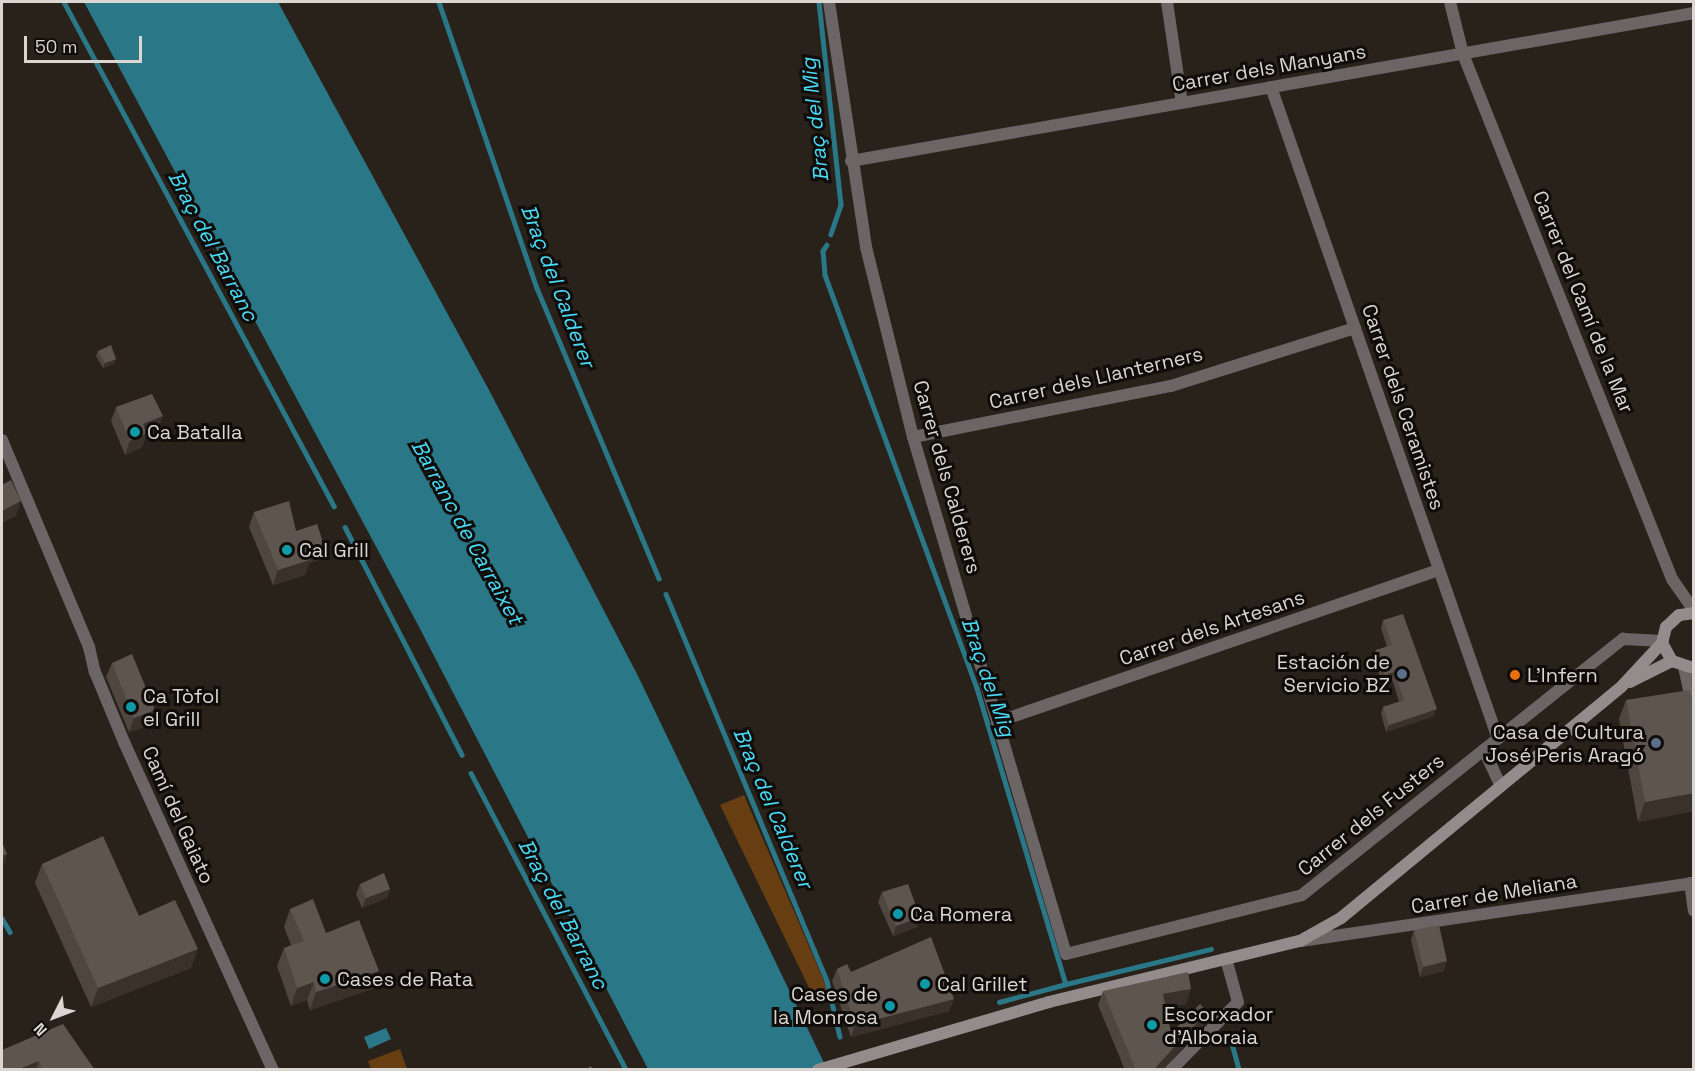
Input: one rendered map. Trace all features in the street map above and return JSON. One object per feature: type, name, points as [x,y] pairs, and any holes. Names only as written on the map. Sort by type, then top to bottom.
[{"type":"main road","points":[[823,1068],[1049,1002],[1300,941],[1341,918],[1622,686],[1663,642],[1666,627],[1679,615],[1694,612]]},
{"type":"main road","points":[[1663,642],[1672,661],[1689,667]]},
{"type":"main road","points":[[1622,686],[1672,661]]},
{"type":"street","name":"Carrer dels Calderers","points":[[829,2],[851,161],[866,247],[913,437],[1066,954]]},
{"type":"street","points":[[1167,2],[1182,103]]},
{"type":"street","name":"Carrer del Camí de la Mar","points":[[1450,2],[1463,54],[1672,579],[1694,612]]},
{"type":"street","name":"Carrer dels Manyans","points":[[851,161],[1694,13]]},
{"type":"street","name":"Carrer dels Ceramistes","points":[[1271,87],[1498,739]]},
{"type":"street","name":"Carrer dels Llanterners","points":[[913,437],[1171,386],[1355,328]]},
{"type":"street","name":"Camí del Gaiato","points":[[2,440],[89,647],[95,672],[124,742],[273,1070]]},
{"type":"street","name":"Carrer dels Artesans","points":[[997,722],[1439,570]]},
{"type":"street","name":"Carrer dels Fusters","points":[[1066,954],[1302,895],[1623,639],[1663,642]]},
{"type":"street","points":[[1689,667],[1693,711]]},
{"type":"street","points":[[1484,750],[1501,786]]},
{"type":"street","points":[[1692,883],[1694,911]]},
{"type":"street","name":"Carrer de Meliana","points":[[1300,941],[1692,883]]},
{"type":"street","points":[[1171,1070],[1238,1002],[1226,959]]},
{"type":"shaded area","points":[[744,795],[830,999],[817,1004],[720,805]]},
{"type":"shaded area","points":[[400,1049],[407,1069],[371,1069],[368,1061]]},
{"type":"water","name":"Barranc de Carraixet","points":[[84,2],[278,2],[489,390],[638,676],[827,1069],[648,1069],[417,623]]},
{"type":"water","points":[[386,1028],[391,1039],[369,1049],[364,1037]]},
{"type":"building","points":[[111,345],[116,359],[105,363],[98,351]]},
{"type":"building","points":[[152,394],[163,416],[143,424],[147,433],[130,441],[116,407]]},
{"type":"building","points":[[11,480],[21,501],[2,511],[2,485]]},
{"type":"building","points":[[289,501],[296,531],[317,524],[324,545],[307,551],[310,560],[278,570],[254,512]]},
{"type":"building","points":[[1403,614],[1437,709],[1389,725],[1383,707],[1404,700],[1394,672],[1385,675],[1376,650],[1392,645],[1383,620]]},
{"type":"building","points":[[132,654],[155,710],[134,718],[112,663]]},
{"type":"building","name":"Casa de Cultura José Peris Aragó","points":[[1690,690],[1694,709],[1694,793],[1645,802],[1626,700]]},
{"type":"building","points":[[103,836],[139,916],[175,900],[198,949],[98,988],[42,864]]},
{"type":"building","points":[[2,842],[7,854],[2,856]]},
{"type":"building","points":[[384,873],[390,889],[366,898],[360,884]]},
{"type":"building","points":[[908,884],[920,917],[896,926],[882,892]]},
{"type":"building","points":[[313,899],[326,933],[359,920],[379,971],[316,992],[314,982],[297,988],[284,948],[304,941],[290,909]]},
{"type":"building","points":[[1439,925],[1447,961],[1423,967],[1414,930]]},
{"type":"building","points":[[931,937],[954,999],[855,1025],[837,969],[847,964],[851,972]]},
{"type":"building","points":[[1188,972],[1191,989],[1163,994],[1171,1033],[1200,1004],[1207,1012],[1153,1070],[1136,1070],[1103,991]]},
{"type":"building","points":[[63,1024],[95,1070],[43,1070],[39,1061],[16,1070],[5,1070],[2,1066],[2,1050]]},
{"type":"waterway","name":"Braç del Barranc","points":[[64,2],[334,506]]},
{"type":"waterway","name":"Braç del Calderer","points":[[439,2],[537,288],[659,578]]},
{"type":"waterway","name":"Braç del Mig","points":[[819,2],[841,205],[831,234]]},
{"type":"waterway","name":"Braç del Mig","points":[[827,245],[823,251],[825,275],[977,688],[1066,984],[1211,949]]},
{"type":"waterway","name":"Braç del Barranc","points":[[345,527],[462,755]]},
{"type":"waterway","name":"Braç del Calderer","points":[[666,594],[827,981],[840,1037]]},
{"type":"waterway","name":"Braç del Barranc","points":[[471,773],[626,1070]]},
{"type":"waterway","points":[[2,918],[10,932]]},
{"type":"waterway","name":"Braç del Calderer","points":[[999,1002],[1066,984]]},
{"type":"waterway","points":[[1233,1047],[1239,1070]]},
{"type":"place","name":"Ca Batalla","points":[[135,432]]},
{"type":"place","name":"Cal Grill","points":[[287,550]]},
{"type":"place","name":"Estación de Servicio BZ","points":[[1402,674]]},
{"type":"place","name":"L'Infern","points":[[1515,675]]},
{"type":"place","name":"Ca Tòfol el Grill","points":[[131,707]]},
{"type":"place","name":"Casa de Cultura José Peris Aragó","points":[[1656,743]]},
{"type":"place","name":"Ca Romera","points":[[898,914]]},
{"type":"place","name":"Cases de Rata","points":[[325,979]]},
{"type":"place","name":"Cal Grillet","points":[[925,984]]},
{"type":"place","name":"Cases de la Monrosa","points":[[890,1006]]},
{"type":"place","name":"Escorxador d'Alboraia","points":[[1152,1025]]}]
